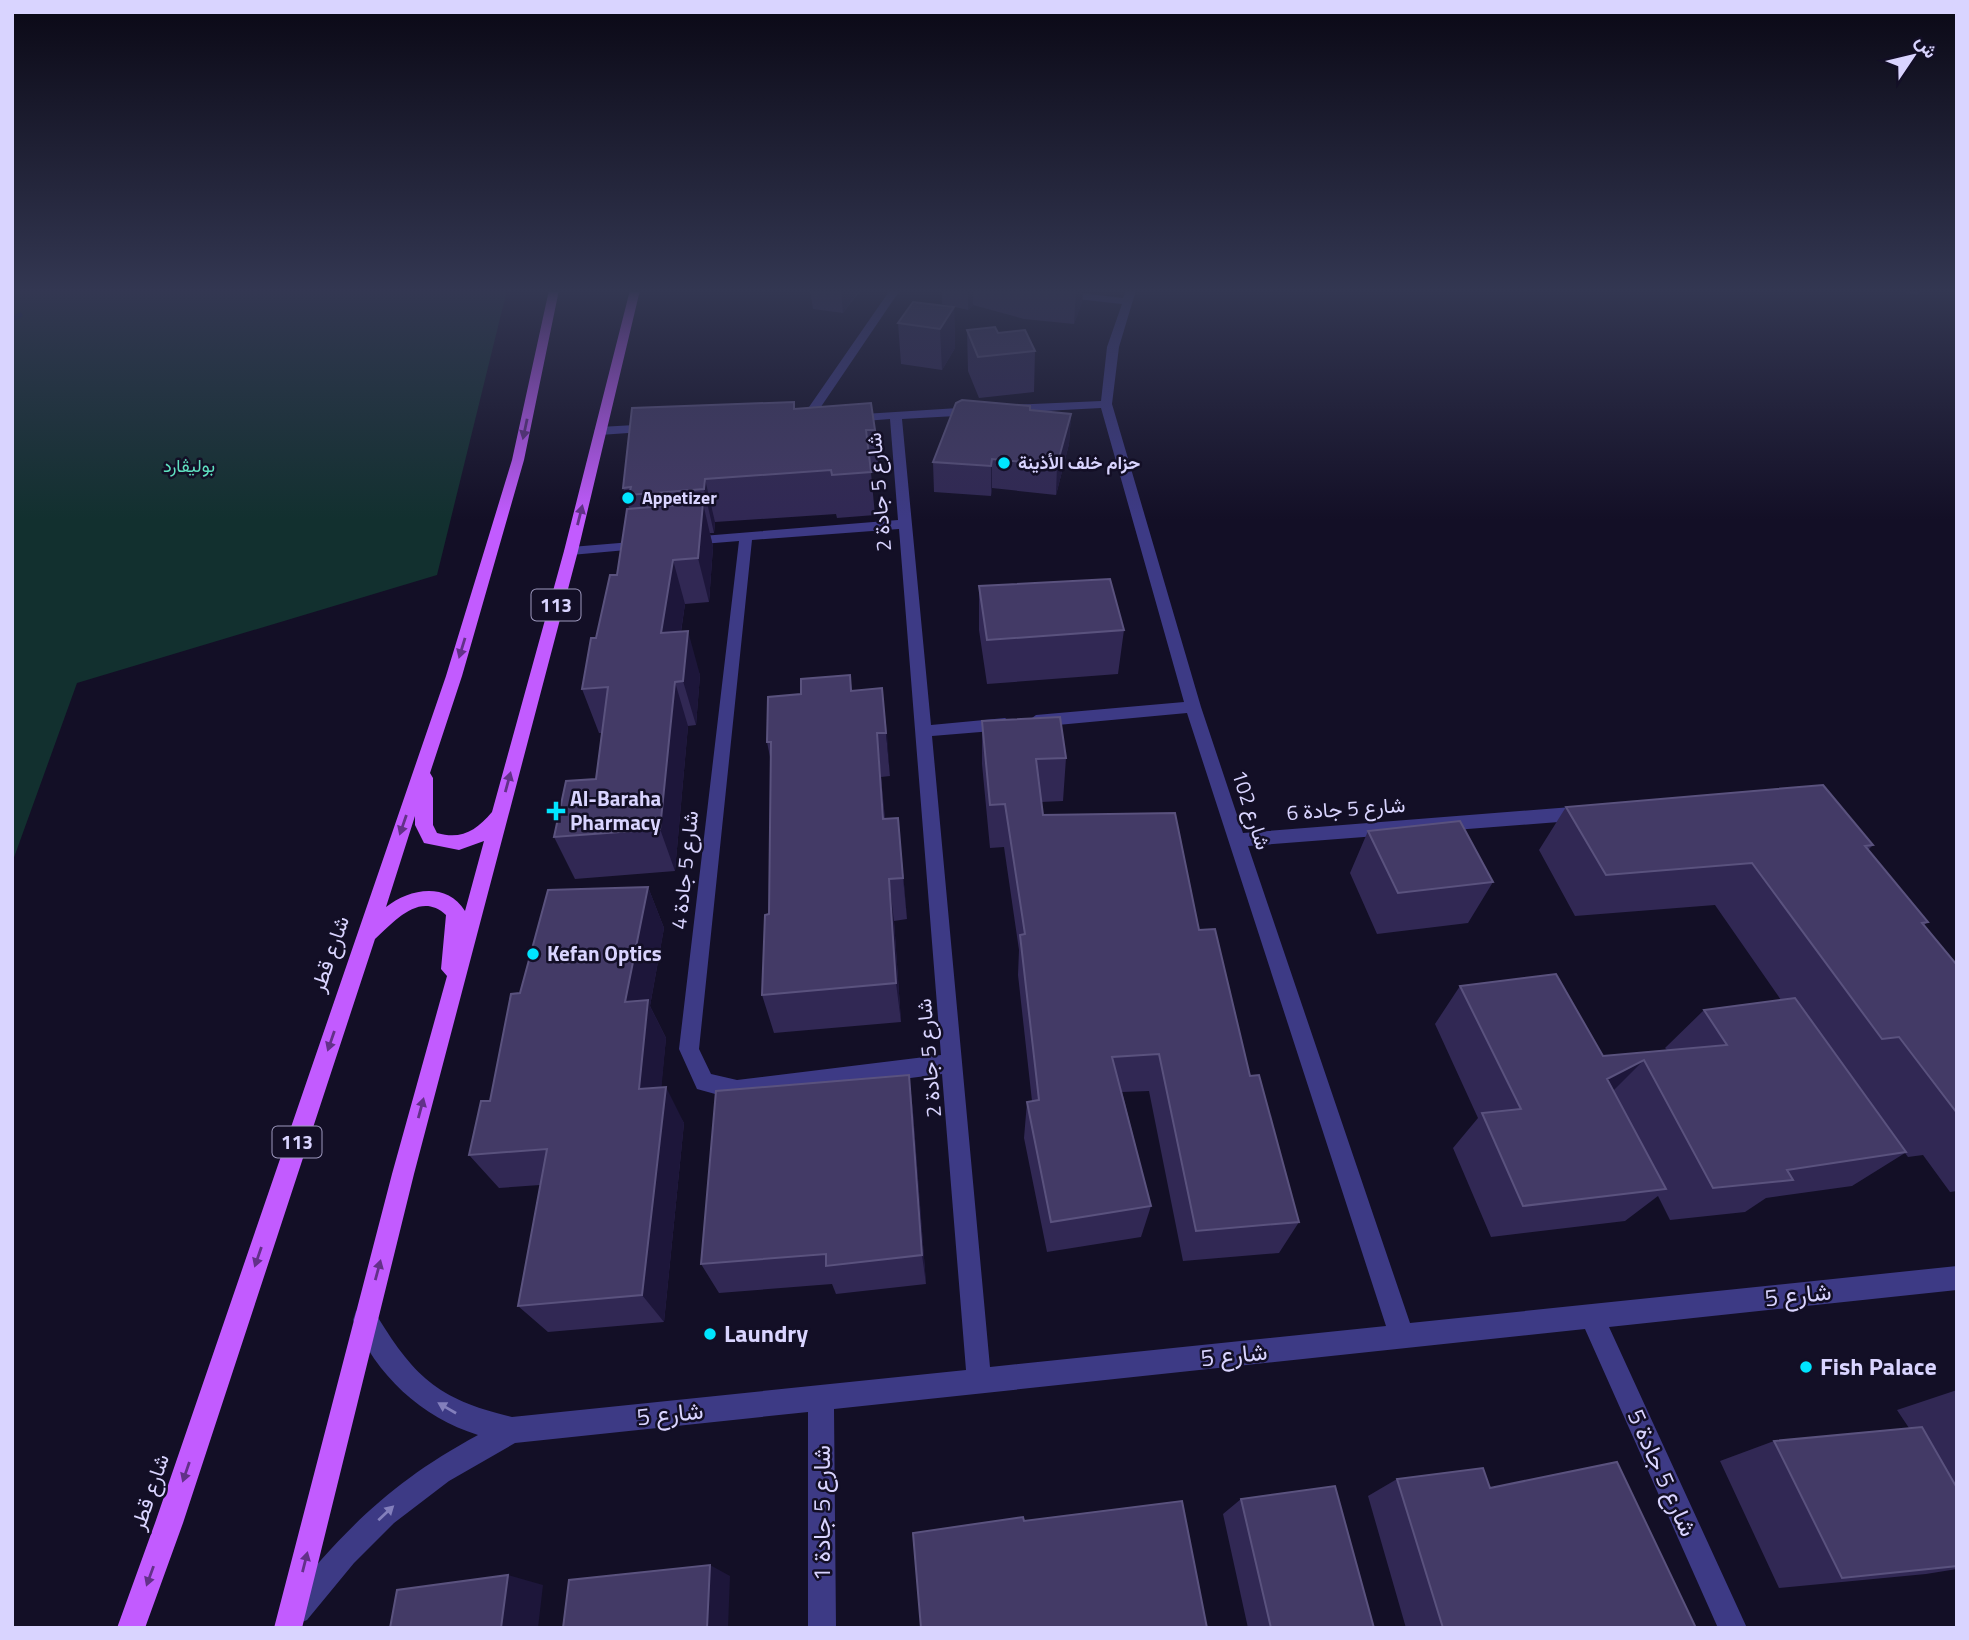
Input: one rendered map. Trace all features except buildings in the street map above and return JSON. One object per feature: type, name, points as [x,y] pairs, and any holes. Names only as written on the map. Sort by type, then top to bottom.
[{"type":"main road","name":"شارع قطر","points":[[131,1628],[169,1524],[454,676],[518,460],[538,367]]},
{"type":"main road","name":"113","points":[[289,1623],[365,1320],[571,551],[616,367]]},
{"type":"main road","points":[[425,761],[424,825],[430,838],[446,844],[465,842],[486,832],[500,814]]},
{"type":"main road","points":[[366,935],[396,907],[419,898],[437,898],[448,903],[456,912],[443,1031]]},
{"type":"street","points":[[793,421],[813,420],[847,367]]},
{"type":"street","name":"شارع 102","points":[[1111,367],[1106,404],[1193,708],[1402,1338]]},
{"type":"street","points":[[845,418],[1106,404]]},
{"type":"street","name":"شارع 5 جادة 2","points":[[896,415],[979,1380]]},
{"type":"street","points":[[600,431],[669,427]]},
{"type":"street","points":[[571,551],[905,524]]},
{"type":"street","name":"شارع 5 جادة 4","points":[[746,537],[689,1049],[704,1082],[737,1090],[952,1063]]},
{"type":"street","points":[[923,731],[1193,708]]},
{"type":"street","name":"شارع 5 جادة 6","points":[[1237,840],[1598,812]]},
{"type":"street","name":"شارع 5","points":[[365,1320],[388,1359],[421,1392],[462,1417],[512,1430],[1957,1278]]},
{"type":"street","name":"شارع 5 جادة 5","points":[[1592,1318],[1732,1628]]},
{"type":"street","name":"شارع 5 جادة 1","points":[[821,1399],[822,1628]]},
{"type":"street","name":"شارع 5","points":[[289,1623],[342,1554],[397,1502],[453,1462],[512,1430]]},
{"type":"green space","name":"بوليڤارد","points":[[12,367],[488,367],[437,575],[77,683],[12,863]]},
{"type":"place","name":"حزام خلف الأذينة","points":[[1004,463]]},
{"type":"place","name":"Appetizer","points":[[628,498]]},
{"type":"place","name":"Al-Baraha Pharmacy","points":[[556,811]]},
{"type":"place","name":"Kefan Optics","points":[[533,954]]},
{"type":"place","name":"Laundry","points":[[710,1334]]},
{"type":"place","name":"Fish Palace","points":[[1806,1367]]}]
